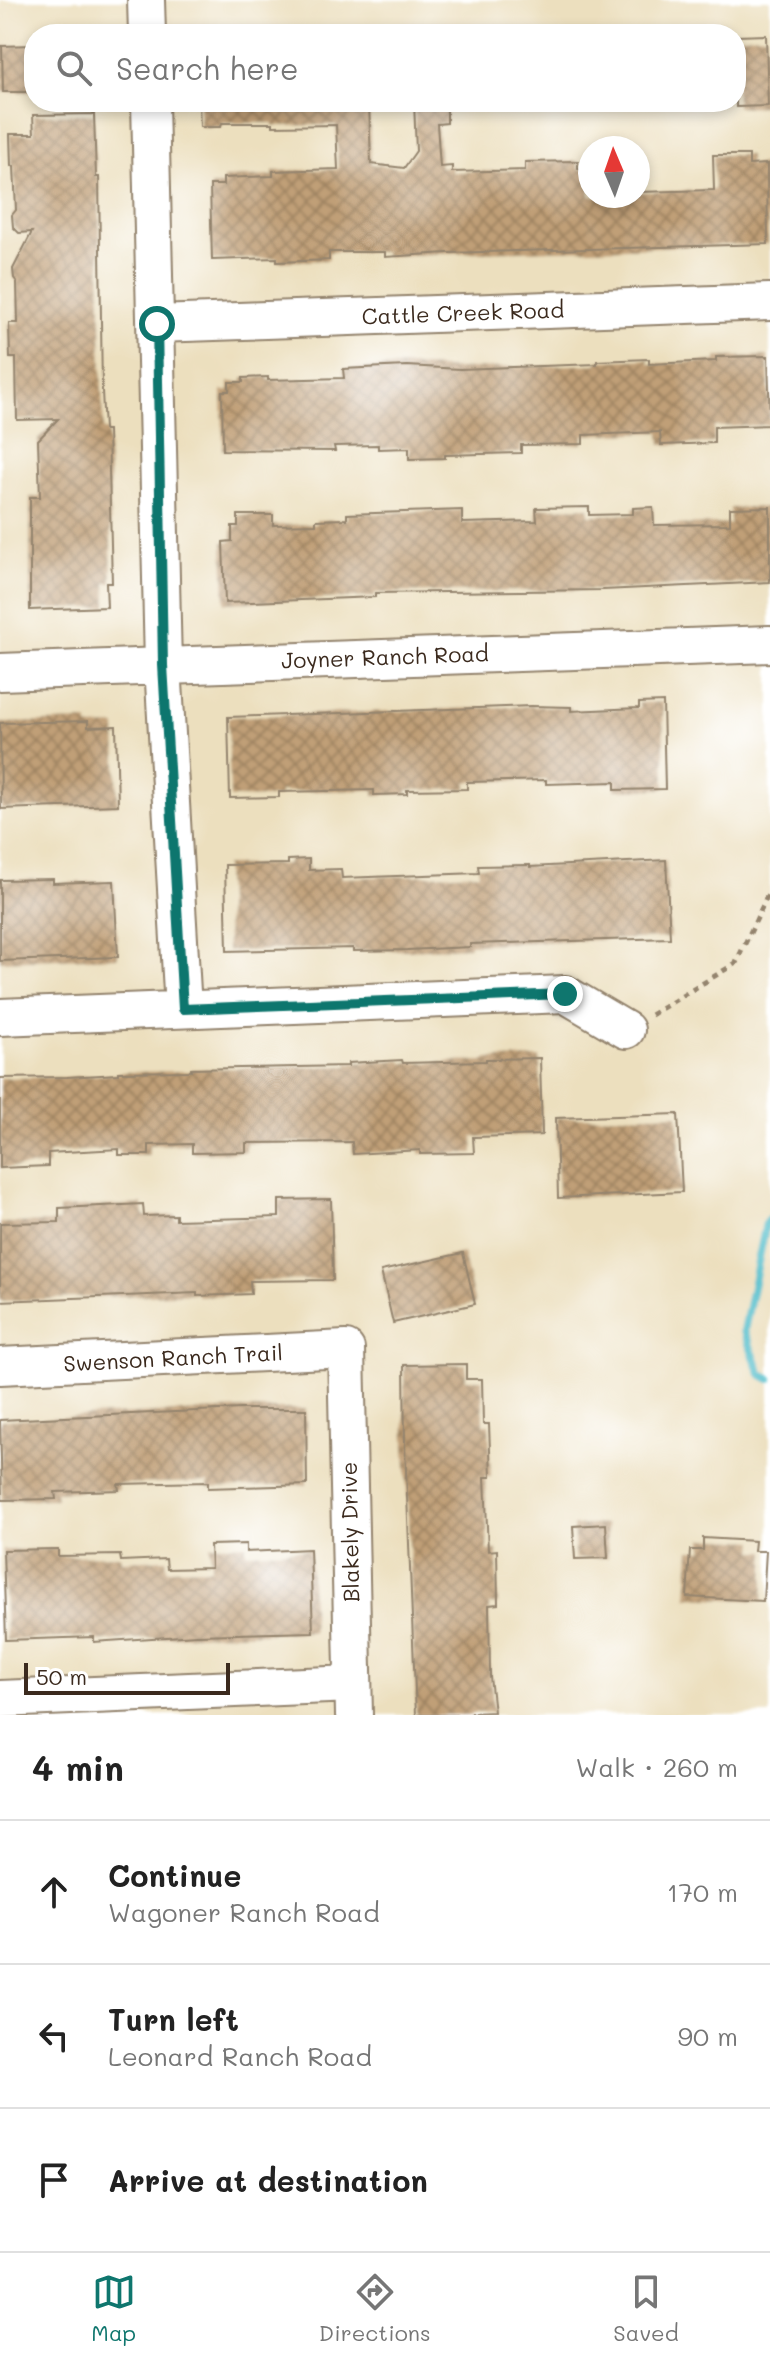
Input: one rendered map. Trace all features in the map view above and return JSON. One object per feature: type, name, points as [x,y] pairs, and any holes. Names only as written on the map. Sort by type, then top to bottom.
[{"type":"street","points":[[146,0],[147,24]]},
{"type":"street","points":[[150,112],[163,665],[183,1009]]},
{"type":"street","name":"Cattle Creek Road","points":[[157,324],[770,302]]},
{"type":"street","name":"Joyner Ranch Road","points":[[0,672],[770,644]]},
{"type":"street","points":[[0,1017],[565,994],[626,1030]]},
{"type":"street","name":"Swenson Ranch Trail","points":[[0,1366],[346,1349]]},
{"type":"street","name":"Blakely Drive","points":[[346,1349],[353,1700]]},
{"type":"street","points":[[0,1699],[353,1700]]},
{"type":"path","points":[[626,1030],[736,963],[770,890]]},
{"type":"building","points":[[766,35],[768,106],[746,107],[746,36]]},
{"type":"building","points":[[24,45],[24,92],[3,92],[2,46]]},
{"type":"building","points":[[199,112],[369,112],[371,164],[404,168],[416,151],[414,112],[447,112],[447,123],[437,124],[440,167],[452,166],[452,172],[525,170],[525,162],[578,161],[578,208],[650,208],[650,192],[714,190],[713,155],[749,155],[749,165],[767,164],[768,244],[385,257],[385,252],[329,252],[329,260],[212,260],[210,185],[223,185],[223,178],[273,176],[273,171],[338,169],[336,125],[222,123],[221,127],[200,127]]},
{"type":"building","points":[[94,114],[96,177],[99,177],[102,391],[104,430],[108,430],[112,583],[106,583],[107,607],[30,610],[30,497],[40,497],[38,440],[58,419],[17,420],[16,358],[10,358],[9,323],[18,323],[17,282],[13,269],[32,232],[19,233],[13,227],[12,215],[16,210],[10,134],[34,134],[33,115]]},
{"type":"building","points":[[768,356],[770,425],[714,427],[714,443],[661,445],[660,432],[583,435],[583,444],[521,445],[521,453],[445,455],[445,458],[409,459],[409,448],[378,449],[378,445],[334,446],[335,451],[223,450],[222,391],[229,391],[229,382],[243,382],[243,378],[344,378],[343,369],[407,366],[460,369],[649,359],[649,364],[716,361],[716,357]]},
{"type":"building","points":[[589,507],[589,515],[633,514],[633,508],[653,507],[654,525],[730,524],[730,508],[770,507],[770,582],[603,590],[375,593],[375,597],[225,603],[223,542],[232,541],[232,526],[238,526],[238,515],[273,515],[273,525],[316,524],[316,520],[347,519],[347,514],[462,510],[462,523],[537,521],[536,508]]},
{"type":"building","points":[[663,702],[665,789],[615,790],[615,782],[546,784],[546,780],[467,782],[467,789],[407,790],[407,794],[374,795],[374,790],[279,792],[279,797],[230,798],[228,717],[531,706],[571,707],[571,711],[639,708],[639,703]]},
{"type":"building","points":[[88,721],[88,727],[116,726],[118,805],[1,809],[0,723]]},
{"type":"building","points":[[309,859],[309,870],[341,869],[342,878],[479,873],[478,866],[530,867],[666,860],[670,938],[470,944],[470,947],[407,950],[227,951],[225,865],[288,864],[288,860]]},
{"type":"building","points":[[53,879],[53,883],[114,881],[118,957],[0,961],[0,880]]},
{"type":"building","points":[[540,1058],[542,1135],[473,1137],[474,1153],[420,1154],[420,1150],[353,1154],[352,1142],[246,1143],[246,1152],[192,1153],[192,1144],[149,1145],[149,1155],[119,1155],[119,1149],[48,1153],[48,1166],[0,1168],[0,1078],[191,1069],[348,1066],[348,1063],[402,1060],[403,1063]]},
{"type":"building","points":[[678,1114],[682,1192],[558,1198],[556,1118]]},
{"type":"building","points":[[331,1199],[333,1280],[250,1281],[251,1294],[197,1296],[197,1293],[0,1301],[0,1223],[59,1222],[59,1208],[143,1204],[144,1216],[176,1215],[176,1220],[279,1217],[279,1200]]},
{"type":"building","points":[[463,1253],[475,1304],[393,1323],[381,1271]]},
{"type":"building","points":[[466,1364],[466,1379],[482,1379],[483,1424],[489,1424],[491,1477],[485,1477],[488,1551],[497,1550],[498,1604],[489,1605],[494,1712],[416,1715],[404,1365]]},
{"type":"building","points":[[306,1409],[307,1485],[208,1488],[208,1482],[118,1484],[119,1490],[55,1492],[56,1499],[2,1500],[0,1420]]},
{"type":"building","points":[[606,1524],[608,1558],[575,1559],[573,1526]]},
{"type":"building","points":[[703,1538],[755,1541],[754,1551],[766,1551],[763,1601],[687,1597],[690,1550],[703,1550]]},
{"type":"building","points":[[246,1544],[246,1552],[310,1549],[313,1632],[94,1642],[94,1637],[6,1640],[3,1550],[58,1549],[58,1556],[120,1555],[121,1561],[166,1559],[167,1569],[211,1568],[210,1545]]},
{"type":"waterway","points":[[770,1218],[766,1223],[744,1331],[761,1374],[770,1379]]},
{"type":"route","points":[[157,324],[163,665],[183,1009],[565,994]]}]
